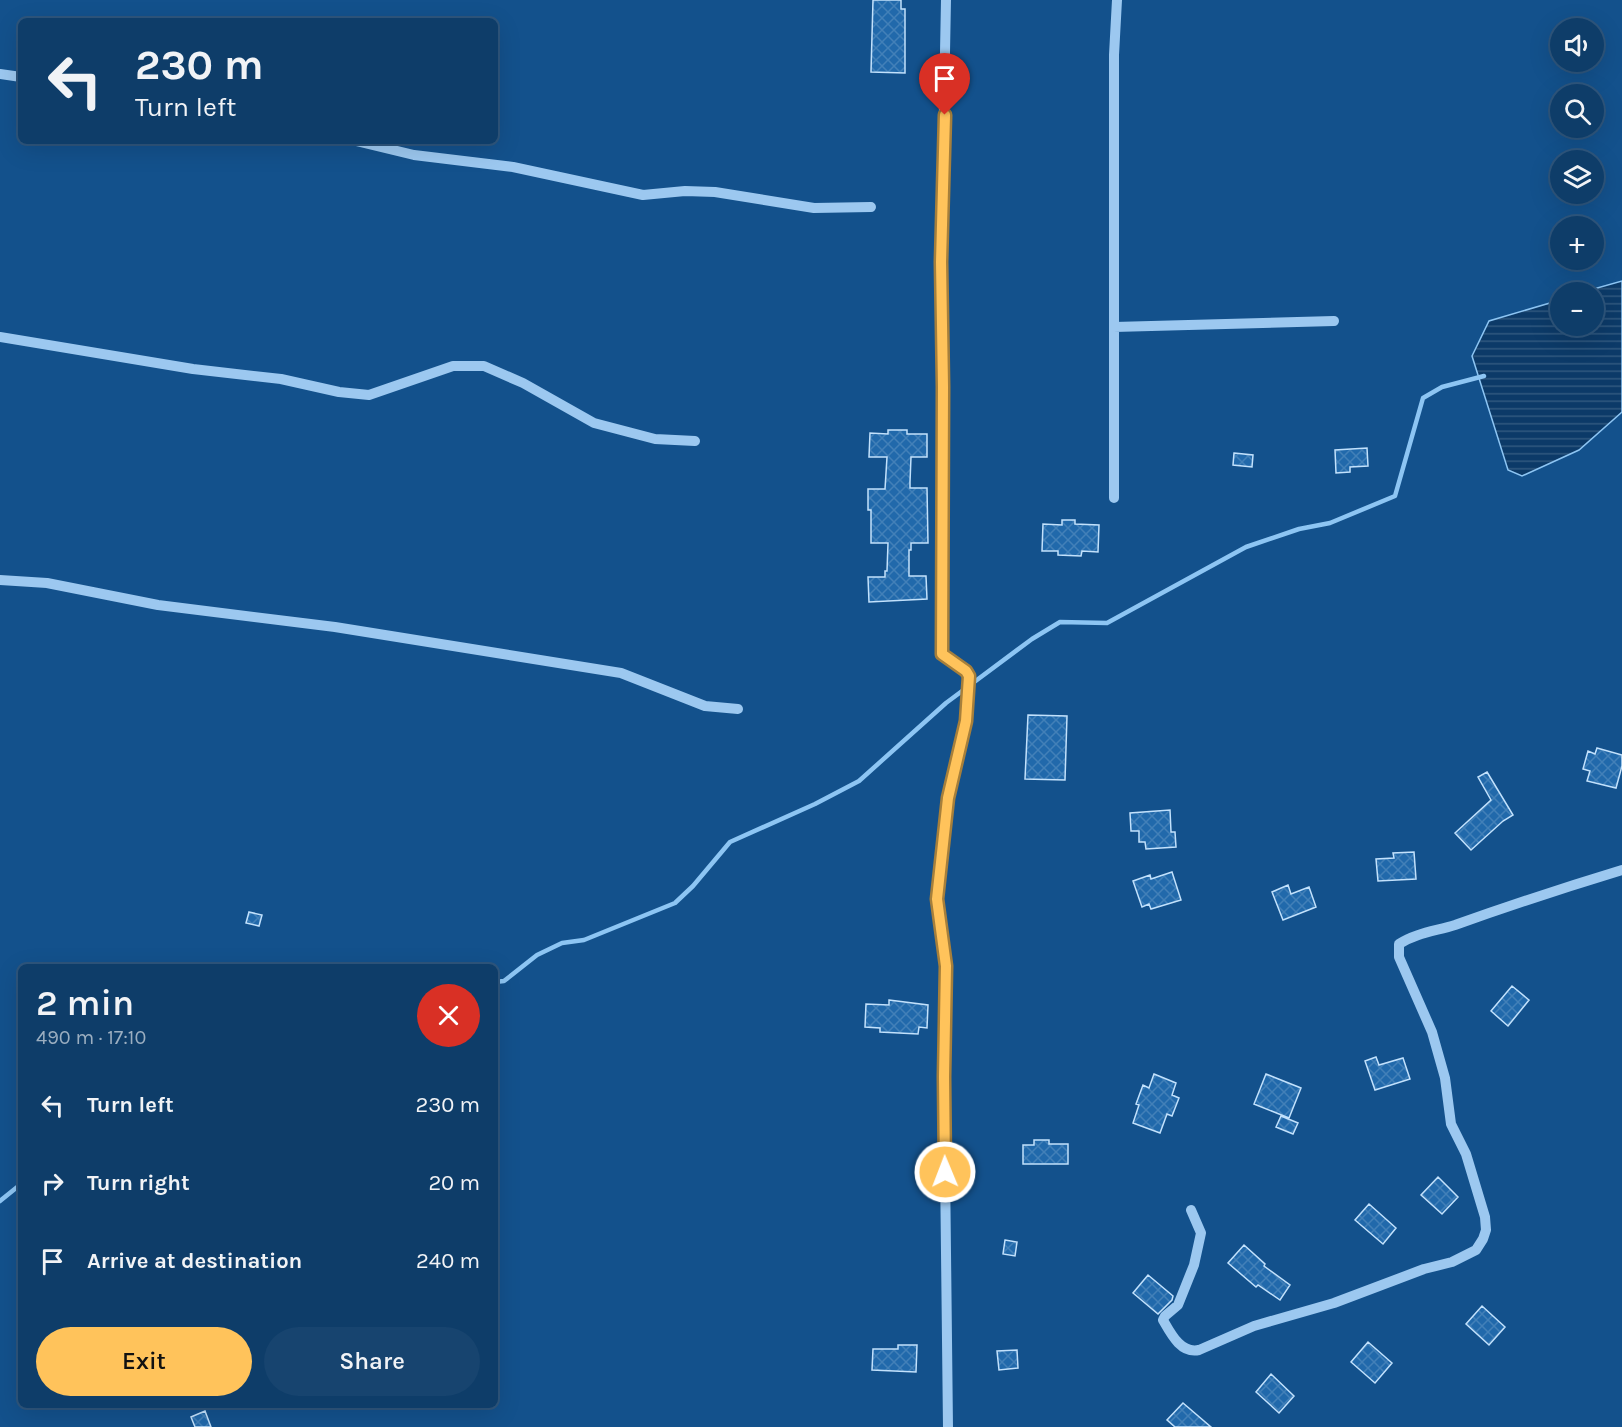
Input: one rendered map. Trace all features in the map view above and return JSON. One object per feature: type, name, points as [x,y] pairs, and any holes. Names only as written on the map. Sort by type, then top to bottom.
[{"type":"street","points":[[946,0],[941,262],[942,654],[966,671],[969,676],[966,721],[948,798],[937,899],[946,966],[944,1077],[948,1427]]},
{"type":"street","points":[[1114,498],[1114,55],[1117,0]]},
{"type":"street","points":[[0,74],[18,77]]},
{"type":"street","points":[[368,144],[414,155],[513,167],[643,195],[685,191],[715,192],[814,208],[871,207]]},
{"type":"street","points":[[1114,327],[1334,321]]},
{"type":"street","points":[[0,337],[193,369],[281,379],[339,392],[369,395],[453,366],[484,366],[523,383],[594,423],[655,439],[695,441]]},
{"type":"street","points":[[0,580],[47,583],[158,604],[335,627],[621,673],[705,705],[738,709]]},
{"type":"street","points":[[1191,1210],[1201,1233],[1194,1265],[1178,1305],[1163,1320],[1174,1338],[1191,1352],[1254,1326],[1334,1303],[1425,1269],[1452,1262],[1476,1250],[1484,1239],[1485,1217],[1466,1154],[1451,1124],[1445,1078],[1432,1032],[1399,957],[1399,944],[1410,937],[1446,928],[1622,870]]},
{"type":"water","points":[[1622,281],[1622,412],[1579,450],[1522,476],[1508,470],[1472,356],[1489,321],[1550,303],[1550,336],[1604,336],[1604,286]]},
{"type":"building","points":[[873,0],[901,0],[901,9],[905,9],[905,73],[871,72]]},
{"type":"building","points":[[888,430],[907,430],[907,434],[927,434],[927,457],[911,457],[910,488],[927,488],[928,543],[911,543],[909,576],[926,576],[927,599],[869,602],[868,577],[885,577],[888,543],[871,543],[871,510],[868,510],[868,489],[885,489],[887,457],[869,457],[870,433],[888,434]]},
{"type":"building","points":[[1367,448],[1368,466],[1350,467],[1350,472],[1336,473],[1335,450]]},
{"type":"building","points":[[1234,453],[1253,455],[1252,467],[1233,465]]},
{"type":"building","points":[[1062,520],[1075,520],[1075,524],[1099,525],[1098,552],[1082,551],[1081,556],[1058,555],[1058,551],[1042,551],[1043,524],[1062,525]]},
{"type":"building","points":[[1028,715],[1067,716],[1065,780],[1025,779]]},
{"type":"building","points":[[1597,748],[1622,755],[1622,766],[1616,788],[1587,781],[1590,771],[1583,769],[1588,751],[1595,754]]},
{"type":"building","points":[[1487,772],[1513,815],[1471,850],[1455,833],[1491,800],[1478,777]]},
{"type":"building","points":[[1170,810],[1171,832],[1175,832],[1176,847],[1146,849],[1145,842],[1139,842],[1139,831],[1131,831],[1130,813]]},
{"type":"building","points":[[1414,852],[1416,879],[1378,881],[1376,859],[1394,858],[1393,853]]},
{"type":"building","points":[[1172,872],[1181,900],[1151,909],[1149,904],[1142,907],[1133,881],[1150,875],[1151,879]]},
{"type":"building","points":[[1288,885],[1291,894],[1309,887],[1316,907],[1283,920],[1272,892]]},
{"type":"building","points":[[249,912],[262,915],[259,926],[246,923]]},
{"type":"building","points":[[1512,986],[1529,1000],[1508,1026],[1491,1011]]},
{"type":"building","points":[[889,1000],[928,1005],[927,1028],[919,1027],[918,1034],[880,1032],[880,1028],[865,1027],[866,1004],[889,1005]]},
{"type":"building","points":[[1376,1057],[1379,1065],[1403,1058],[1410,1079],[1375,1090],[1365,1061]]},
{"type":"building","points":[[1154,1074],[1176,1083],[1172,1095],[1179,1098],[1172,1116],[1167,1114],[1160,1133],[1133,1123],[1139,1105],[1136,1104],[1143,1085],[1149,1088]]},
{"type":"building","points":[[1266,1074],[1301,1088],[1289,1118],[1254,1104]]},
{"type":"building","points":[[1281,1116],[1298,1123],[1293,1134],[1276,1127]]},
{"type":"building","points":[[1034,1140],[1049,1140],[1049,1144],[1068,1144],[1068,1164],[1023,1164],[1023,1145],[1034,1145]]},
{"type":"building","points":[[1438,1177],[1458,1197],[1442,1214],[1421,1195]]},
{"type":"building","points":[[1369,1204],[1396,1228],[1383,1244],[1355,1220]]},
{"type":"building","points":[[1005,1240],[1017,1242],[1015,1256],[1003,1254]]},
{"type":"building","points":[[1244,1245],[1265,1264],[1264,1266],[1290,1285],[1280,1300],[1258,1285],[1256,1287],[1228,1263]]},
{"type":"building","points":[[1148,1275],[1173,1296],[1158,1314],[1133,1293]]},
{"type":"building","points":[[1482,1306],[1505,1327],[1489,1345],[1466,1324]]},
{"type":"building","points":[[1368,1342],[1392,1363],[1375,1383],[1351,1362]]},
{"type":"building","points":[[898,1345],[917,1345],[916,1372],[872,1370],[873,1349],[898,1349]]},
{"type":"building","points":[[1017,1350],[1018,1368],[999,1370],[997,1351]]},
{"type":"building","points":[[1271,1374],[1294,1396],[1279,1413],[1256,1392]]},
{"type":"building","points":[[1183,1403],[1211,1427],[1175,1427],[1167,1420]]},
{"type":"building","points":[[205,1411],[211,1427],[195,1427],[191,1417]]},
{"type":"waterway","points":[[498,982],[504,981],[537,955],[562,943],[584,940],[675,903],[693,886],[730,842],[815,804],[859,781],[946,703],[1032,639],[1060,622],[1107,623],[1246,547],[1299,529],[1330,523],[1395,496],[1423,398],[1442,387],[1484,376]]},
{"type":"waterway","points":[[0,1201],[18,1186]]},
{"type":"route","points":[[945,115],[941,262],[942,654],[966,671],[969,676],[969,691],[966,721],[948,798],[937,899],[946,966],[945,1172]]}]
